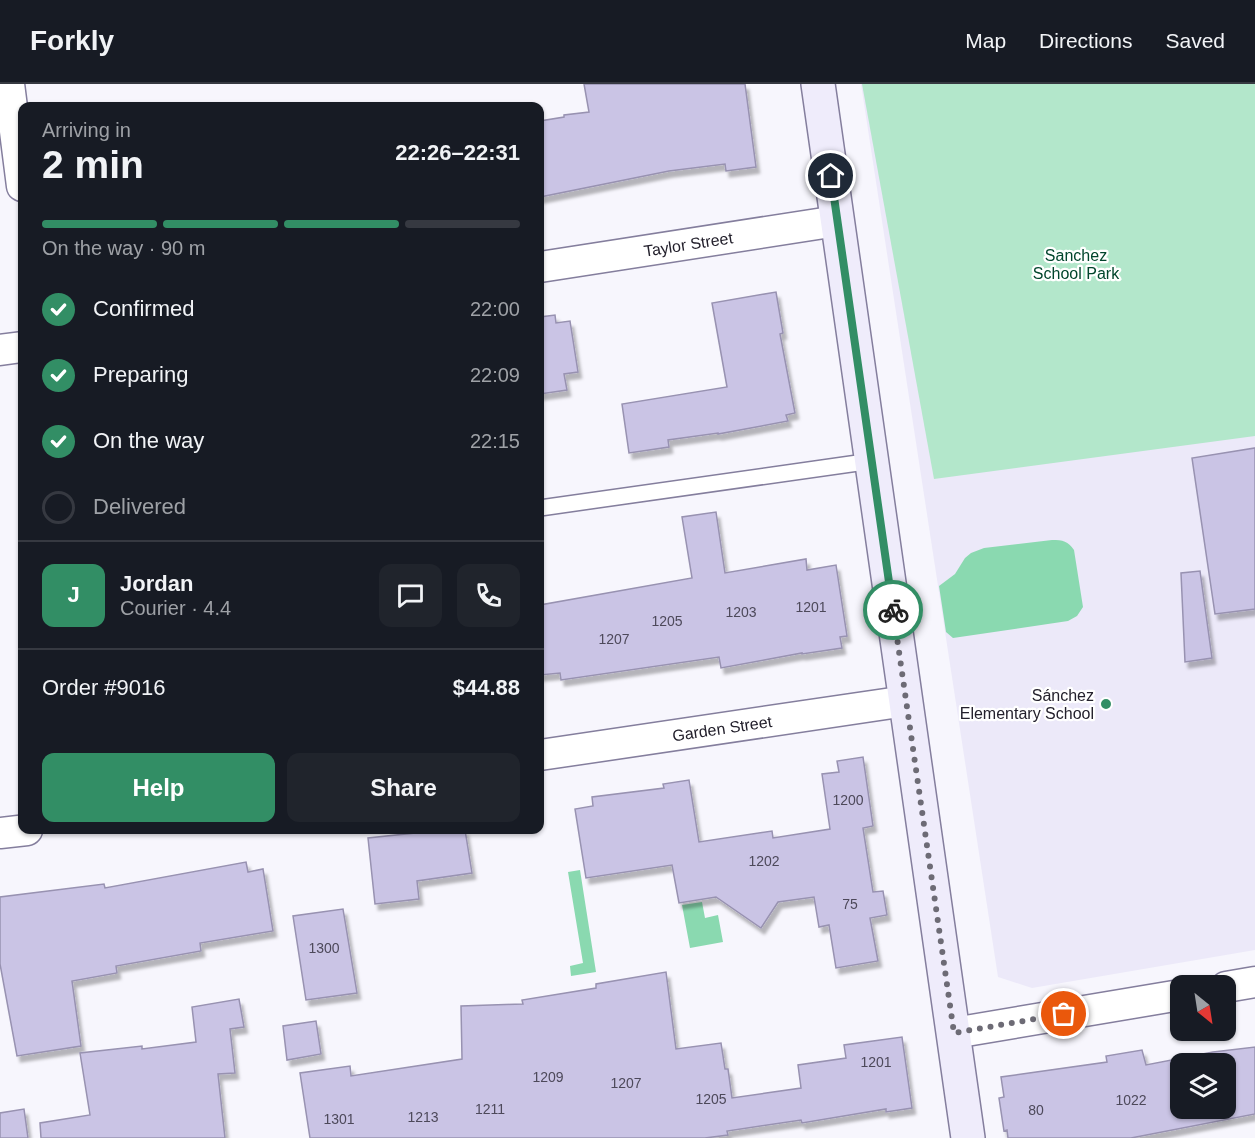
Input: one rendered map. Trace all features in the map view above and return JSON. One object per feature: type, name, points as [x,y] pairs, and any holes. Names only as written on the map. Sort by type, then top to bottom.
[{"type":"street","points":[[9,84],[18,155]]},
{"type":"street","points":[[818,84],[968,1138]]},
{"type":"street","name":"Taylor Street","points":[[544,266],[837,221]]},
{"type":"street","points":[[0,350],[18,347]]},
{"type":"street","name":"Garden Street","points":[[544,754],[906,701]]},
{"type":"street","points":[[0,833],[18,831]]},
{"type":"street","points":[[1236,985],[1255,982]]},
{"type":"street","points":[[954,1033],[1170,997]]},
{"type":"lane","points":[[544,507],[872,461]]},
{"type":"shaded area","name":"Sánchez Elementary School","points":[[861,84],[1255,84],[1255,950],[1032,988],[998,977]]},
{"type":"shaded area","points":[[1052,540],[1065,542],[1074,550],[1083,607],[1077,616],[1068,621],[953,638],[946,632],[939,586],[955,574],[965,558],[984,548]]},
{"type":"shaded area","points":[[580,870],[596,972],[571,976],[570,966],[583,963],[568,872]]},
{"type":"shaded area","points":[[702,902],[705,918],[718,915],[723,942],[690,948],[682,905]]},
{"type":"green space","name":"Sanchez School Park","points":[[862,84],[1255,84],[1255,436],[934,479]]},
{"type":"building","points":[[584,84],[745,84],[756,167],[726,171],[725,164],[669,171],[544,196],[544,120],[589,112]]},
{"type":"building","points":[[776,292],[783,333],[780,334],[795,413],[786,415],[788,421],[718,434],[668,440],[669,447],[629,453],[622,404],[727,387],[712,303]]},
{"type":"building","points":[[555,315],[556,323],[570,321],[578,372],[564,374],[567,390],[544,393],[544,316]]},
{"type":"building","points":[[1255,448],[1255,609],[1215,614],[1192,458]]},
{"type":"building","points":[[716,512],[725,573],[806,559],[807,570],[836,565],[847,636],[840,637],[842,648],[721,668],[719,657],[561,680],[560,673],[544,675],[544,604],[692,578],[682,517]]},
{"type":"building","points":[[1200,571],[1212,658],[1185,662],[1181,573]]},
{"type":"building","points":[[863,757],[873,826],[863,828],[873,892],[883,891],[887,915],[870,918],[878,961],[836,968],[829,925],[819,927],[814,897],[778,902],[761,928],[716,897],[679,903],[672,865],[586,878],[575,809],[593,806],[592,797],[664,788],[663,784],[689,780],[699,842],[772,831],[773,838],[830,829],[822,774],[839,772],[837,761]]},
{"type":"building","points":[[405,834],[466,834],[472,873],[417,881],[419,899],[375,904],[368,838]]},
{"type":"building","points":[[246,862],[248,872],[263,869],[273,931],[200,943],[201,951],[116,966],[117,973],[72,981],[81,1046],[17,1056],[0,964],[0,897],[104,884],[105,888]]},
{"type":"building","points":[[343,909],[357,993],[306,1000],[293,916]]},
{"type":"building","points":[[666,972],[676,1049],[721,1043],[732,1098],[801,1088],[798,1065],[846,1058],[844,1045],[902,1037],[912,1108],[886,1112],[886,1109],[802,1123],[801,1120],[727,1131],[728,1135],[705,1138],[310,1138],[300,1073],[350,1066],[351,1076],[462,1059],[461,1006],[523,1004],[522,1000],[596,988],[596,984]]},
{"type":"building","points":[[239,999],[244,1027],[230,1029],[235,1073],[218,1074],[225,1138],[41,1138],[40,1123],[90,1115],[80,1053],[142,1046],[142,1049],[196,1042],[192,1007]]},
{"type":"building","points":[[316,1021],[321,1054],[287,1060],[283,1026]]},
{"type":"building","points":[[1255,1047],[1255,1114],[1236,1118],[1236,1053],[1208,1053]]},
{"type":"building","points":[[1142,1050],[1146,1065],[1170,1060],[1170,1119],[1229,1119],[1131,1138],[1008,1138],[1007,1130],[1004,1131],[999,1098],[1004,1097],[1001,1077],[1107,1062],[1106,1056]]},
{"type":"building","points":[[24,1109],[28,1138],[0,1138],[0,1113]]},
{"type":"way so far","points":[[893,610],[954,1033],[1064,1014]]},
{"type":"place","name":"Sánchez Elementary School","points":[[1106,704]]},
{"type":"route","points":[[831,176],[893,610]]}]
